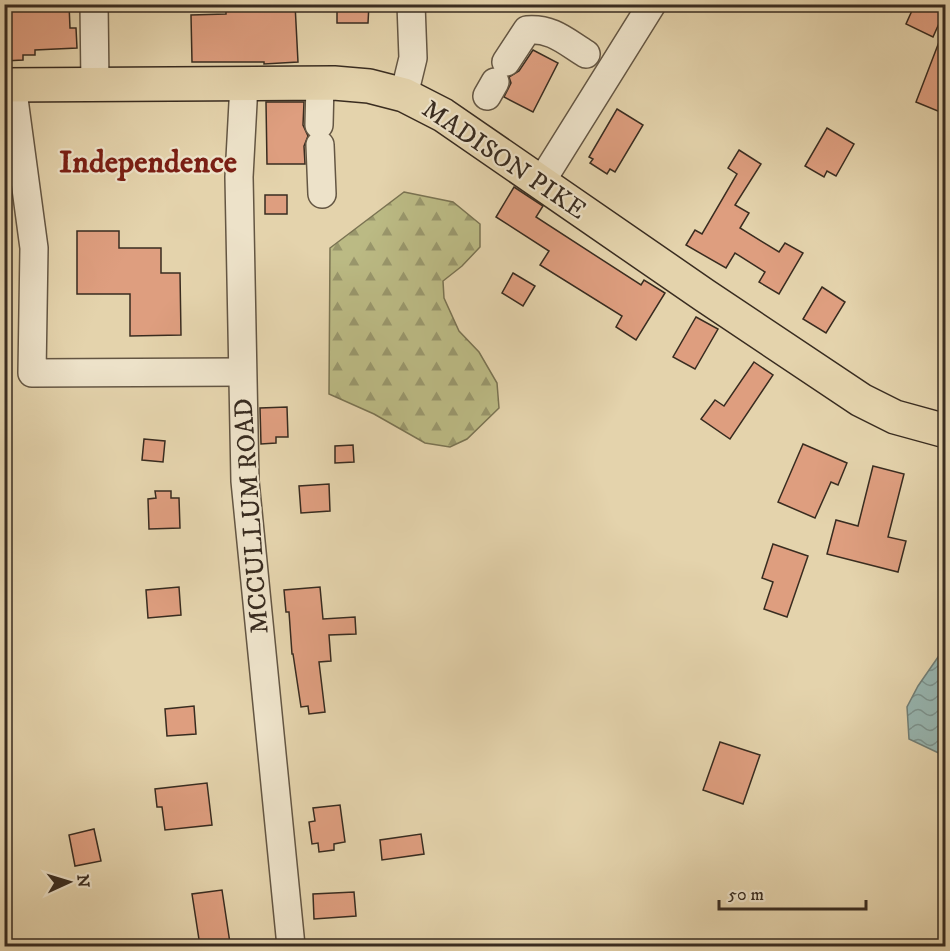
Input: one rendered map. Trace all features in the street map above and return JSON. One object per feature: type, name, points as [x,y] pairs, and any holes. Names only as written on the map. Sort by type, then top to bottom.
[{"type":"main road","name":"MADISON PIKE","points":[[8,84],[320,83],[369,86],[404,94],[443,115],[694,289],[861,400],[895,417],[945,431]]},
{"type":"street","points":[[94,4],[95,84]]},
{"type":"street","points":[[404,94],[413,58],[411,4]]},
{"type":"street","points":[[540,182],[652,4]]},
{"type":"street","points":[[496,80],[527,30],[541,29],[552,33],[586,54]]},
{"type":"street","points":[[320,83],[322,194]]},
{"type":"street","points":[[8,84],[34,248],[32,373],[242,372]]},
{"type":"street","name":"MCCULLUM ROAD","points":[[243,84],[239,177],[245,480],[291,946]]},
{"type":"green space","points":[[404,192],[453,202],[480,224],[480,247],[462,266],[443,281],[444,298],[459,331],[479,352],[497,383],[499,408],[467,439],[450,447],[425,443],[374,414],[329,394],[330,248]]},
{"type":"water","points":[[945,647],[945,756],[909,739],[907,707],[918,686]]},
{"type":"building","points":[[4,4],[69,4],[70,28],[76,28],[77,48],[35,50],[35,55],[23,55],[23,60],[4,61]]},
{"type":"building","points":[[295,4],[298,62],[264,64],[264,62],[192,62],[191,15],[226,14],[226,6]]},
{"type":"building","points":[[337,4],[369,4],[368,23],[337,23]]},
{"type":"building","points":[[915,4],[945,4],[945,10],[933,37],[906,24]]},
{"type":"building","points":[[945,29],[945,114],[916,102]]},
{"type":"building","points":[[533,50],[558,63],[533,112],[504,97],[511,83],[509,77],[519,71]]},
{"type":"building","points":[[266,102],[304,102],[303,125],[308,136],[304,146],[305,164],[267,164]]},
{"type":"building","points":[[617,109],[643,125],[615,172],[610,169],[607,174],[590,163],[593,159],[589,157]]},
{"type":"building","points":[[827,128],[854,144],[836,176],[827,171],[824,177],[805,166]]},
{"type":"building","points":[[739,150],[761,164],[735,205],[749,213],[740,228],[779,252],[785,243],[803,253],[779,294],[759,282],[765,272],[735,253],[726,268],[686,245],[695,230],[702,234],[737,174],[728,168]]},
{"type":"building","points":[[514,187],[543,206],[536,217],[641,285],[644,280],[665,293],[636,340],[616,327],[622,316],[540,265],[549,251],[496,217]]},
{"type":"building","points":[[265,195],[287,195],[287,214],[265,214]]},
{"type":"building","points":[[77,231],[119,231],[119,248],[161,248],[161,273],[180,273],[181,335],[130,336],[130,294],[77,294]]},
{"type":"building","points":[[513,273],[535,286],[523,306],[502,293]]},
{"type":"building","points":[[822,287],[845,302],[826,333],[803,319]]},
{"type":"building","points":[[696,317],[718,329],[695,369],[673,357]]},
{"type":"building","points":[[754,362],[773,375],[730,439],[701,419],[715,400],[724,406]]},
{"type":"building","points":[[287,407],[288,437],[276,437],[276,443],[261,444],[260,408]]},
{"type":"building","points":[[144,439],[165,441],[163,462],[142,460]]},
{"type":"building","points":[[803,444],[847,463],[838,485],[831,482],[815,518],[778,502]]},
{"type":"building","points":[[353,445],[354,462],[335,463],[335,446]]},
{"type":"building","points":[[873,466],[904,474],[888,537],[906,541],[898,572],[827,554],[836,520],[858,526]]},
{"type":"building","points":[[329,484],[330,511],[301,513],[299,486]]},
{"type":"building","points":[[155,491],[171,491],[171,498],[179,498],[180,528],[149,529],[148,499],[156,498]]},
{"type":"building","points":[[773,544],[808,556],[787,617],[764,609],[773,582],[762,578]]},
{"type":"building","points":[[179,587],[181,615],[148,618],[146,590]]},
{"type":"building","points":[[320,587],[323,619],[355,617],[356,634],[329,635],[331,661],[319,662],[325,712],[309,714],[308,706],[301,707],[284,590]]},
{"type":"building","points":[[194,706],[196,734],[167,736],[165,709]]},
{"type":"building","points":[[720,742],[760,755],[743,804],[703,790]]},
{"type":"building","points":[[207,783],[212,825],[165,830],[162,807],[157,807],[155,789]]},
{"type":"building","points":[[340,805],[345,842],[334,844],[334,850],[319,852],[318,843],[312,844],[309,822],[315,821],[313,808]]},
{"type":"building","points":[[94,829],[101,861],[75,866],[69,835]]},
{"type":"building","points":[[421,834],[424,854],[382,860],[380,840]]},
{"type":"building","points":[[222,890],[230,943],[200,946],[192,894]]},
{"type":"building","points":[[354,892],[356,916],[314,919],[313,894]]},
{"type":"district","name":"Independence","points":[[148,163]]}]
